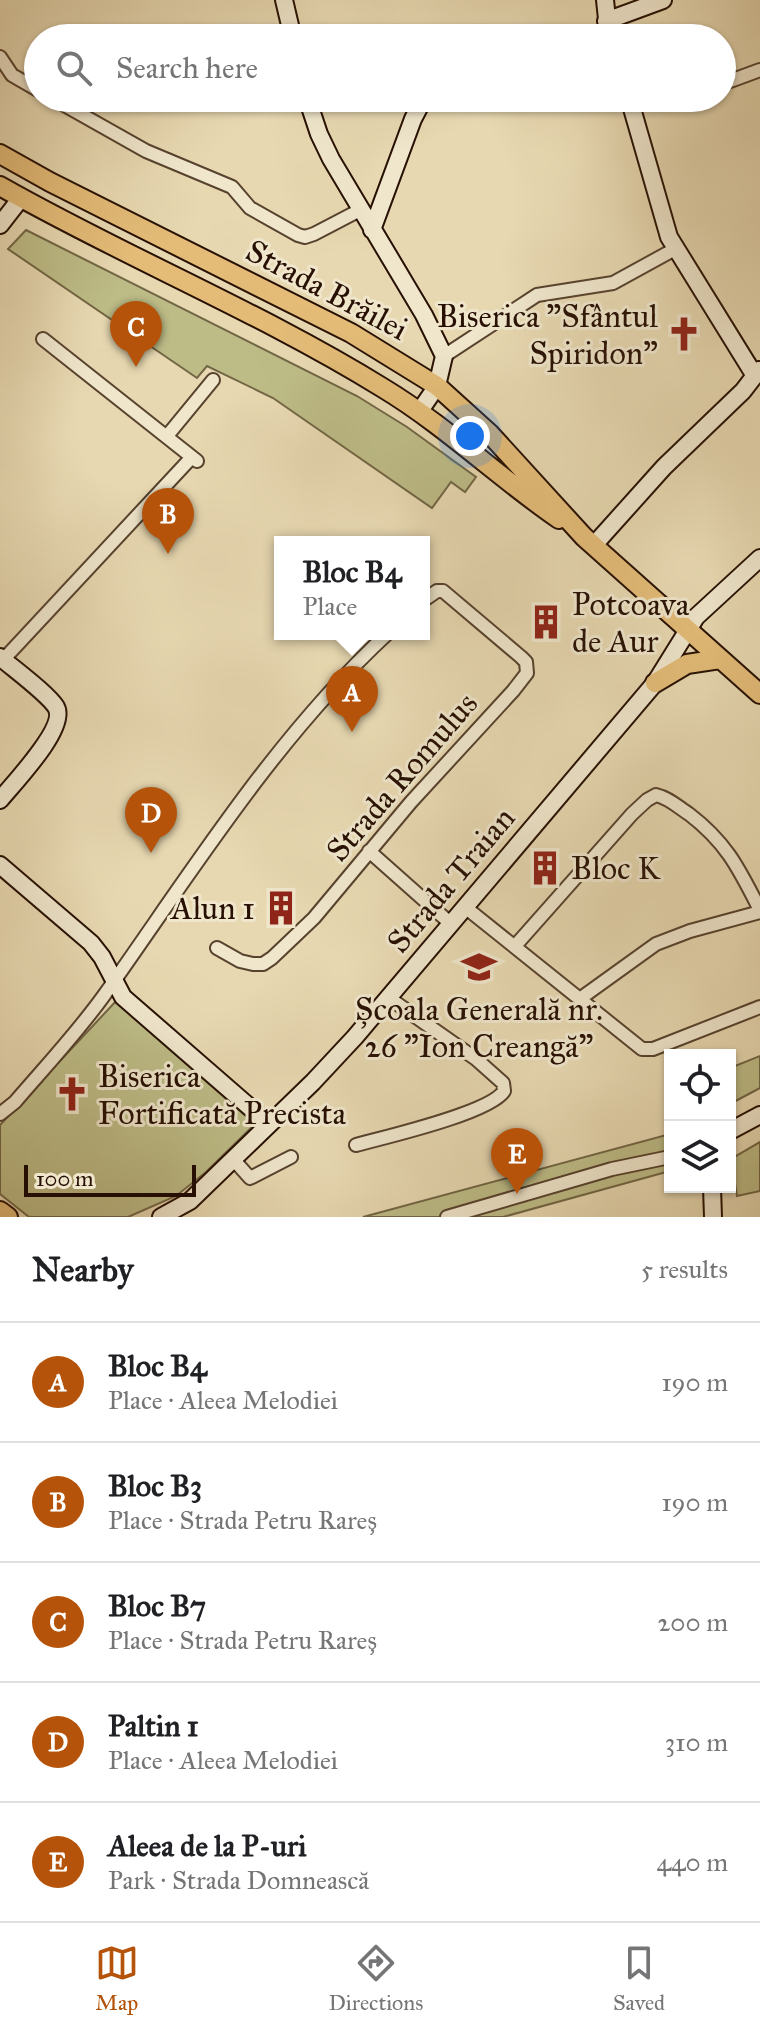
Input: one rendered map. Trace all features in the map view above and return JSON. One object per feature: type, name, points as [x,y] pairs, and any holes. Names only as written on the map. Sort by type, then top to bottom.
[{"type":"main road","name":"Strada Brăilei","points":[[0,154],[64,190],[351,333],[437,386],[490,434],[589,541],[760,694]]},
{"type":"main road","name":"Strada Brăilei","points":[[0,186],[351,368],[419,412],[589,541]]},
{"type":"main road","points":[[655,683],[687,664],[720,659]]},
{"type":"main road","points":[[0,1211],[8,1217]]},
{"type":"street","points":[[284,0],[290,24]]},
{"type":"street","points":[[605,0],[607,24]]},
{"type":"street","points":[[618,24],[663,0]]},
{"type":"street","points":[[0,57],[12,75],[24,82]]},
{"type":"street","points":[[736,79],[760,70]]},
{"type":"street","points":[[77,112],[146,151],[232,187],[250,208],[298,235],[305,237],[314,234],[360,210]]},
{"type":"street","points":[[312,112],[319,134],[360,210],[424,315],[444,356],[437,386],[419,412]]},
{"type":"street","points":[[372,230],[417,112]]},
{"type":"street","points":[[589,541],[758,372],[675,249],[665,227],[633,112]]},
{"type":"street","points":[[0,225],[21,198]]},
{"type":"street","points":[[444,356],[537,295],[613,283],[675,249]]},
{"type":"street","points":[[0,800],[49,738],[58,724],[59,715],[51,702],[1,658],[195,459],[43,339]]},
{"type":"street","points":[[167,436],[213,380]]},
{"type":"street","name":"Strada Traian","points":[[161,1217],[192,1209],[233,1159],[313,1082],[389,998],[655,683],[706,606],[760,558]]},
{"type":"street","name":"Strada Romulus","points":[[217,948],[240,961],[263,964],[314,918],[369,851],[527,673],[526,662],[521,657],[443,591],[430,596]]},
{"type":"street","points":[[0,1114],[15,1102],[61,1048],[115,979],[293,733],[341,678],[381,640]]},
{"type":"street","points":[[515,946],[651,796],[666,798],[703,825],[727,849],[760,911],[656,944],[581,998]]},
{"type":"street","points":[[369,851],[450,923]]},
{"type":"street","points":[[0,865],[72,925],[102,957],[123,997],[269,1124]]},
{"type":"street","points":[[465,907],[642,1049],[653,1049],[760,1007]]},
{"type":"street","points":[[356,1145],[462,1114],[499,1099],[504,1091],[503,1083],[476,1059],[389,998]]},
{"type":"street","points":[[736,1128],[760,1115]]},
{"type":"street","points":[[233,1159],[250,1178],[291,1157]]},
{"type":"street","points":[[447,1217],[612,1169],[664,1158]]},
{"type":"street","points":[[712,1193],[713,1217]]},
{"type":"shaded area","points":[[26,230],[357,396],[407,427],[476,477],[465,492],[451,482],[432,508],[273,398],[207,366],[197,378],[8,249]]},
{"type":"shaded area","points":[[118,999],[257,1122],[206,1172],[176,1196],[128,1217],[29,1217],[0,1194],[0,1125]]},
{"type":"shaded area","points":[[760,1056],[760,1088],[736,1101],[736,1066]]},
{"type":"shaded area","points":[[664,1136],[664,1173],[503,1217],[363,1217]]},
{"type":"shaded area","points":[[760,1142],[760,1191],[737,1196],[736,1156]]},
{"type":"place","name":"Biserica \"Sfântul Spiridon\"","points":[[684,334]]},
{"type":"place","name":"Bloc B7","points":[[136,367]]},
{"type":"place","name":"Bloc B3","points":[[168,554]]},
{"type":"place","name":"Potcoava de Aur","points":[[546,622]]},
{"type":"place","name":"Bloc B4","points":[[352,732]]},
{"type":"place","name":"Paltin 1","points":[[151,853]]},
{"type":"place","name":"Bloc K","points":[[545,868]]},
{"type":"place","name":"Alun 1","points":[[281,908]]},
{"type":"place","name":"Școala Generală nr. 26 \"Ion Creangă\"","points":[[479,967]]},
{"type":"place","name":"Biserica Fortificată Precista","points":[[72,1094]]},
{"type":"place","name":"Aleea de la P-uri","points":[[517,1194]]}]
